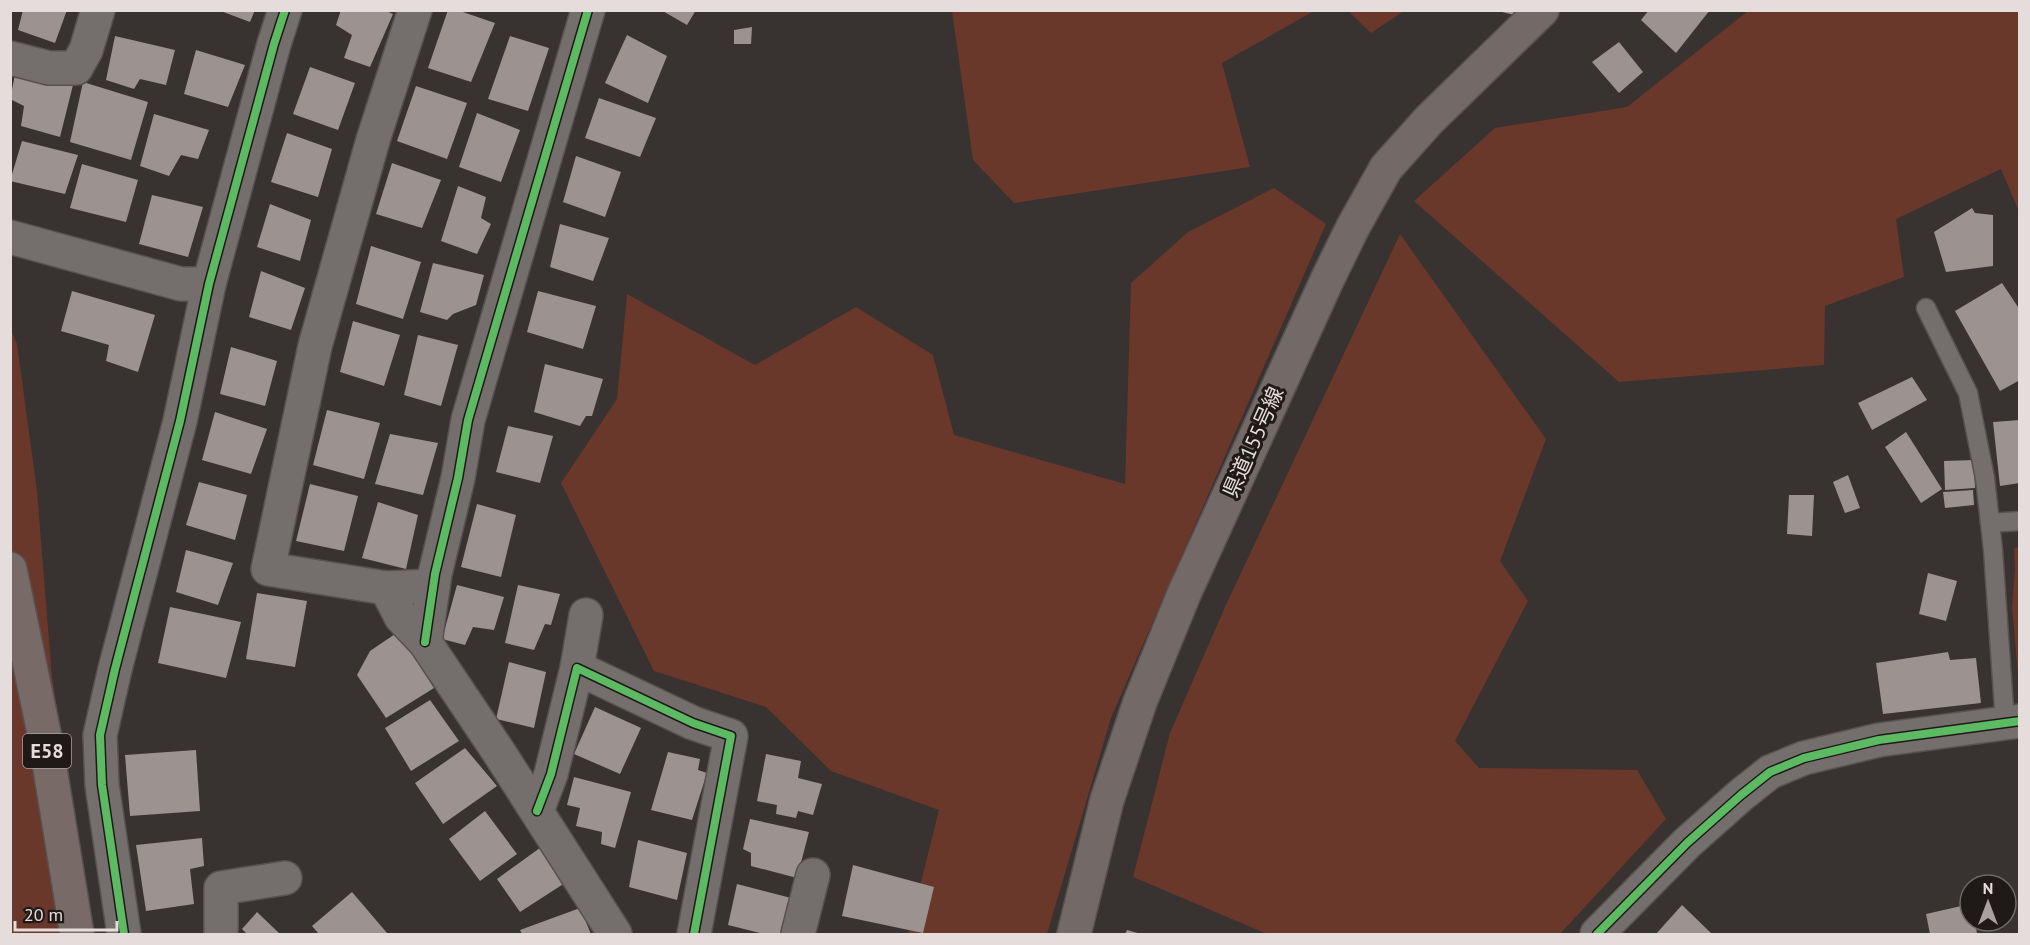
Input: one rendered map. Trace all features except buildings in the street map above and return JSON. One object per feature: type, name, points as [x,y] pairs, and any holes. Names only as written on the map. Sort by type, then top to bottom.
[{"type":"highway","name":"E58","points":[[10,569],[45,738],[78,934]]},
{"type":"main road","name":"県道155号線","points":[[1074,934],[1107,800],[1140,702],[1184,594],[1353,227],[1386,168],[1429,120],[1542,10]]},
{"type":"street","points":[[10,58],[49,68],[76,68],[86,50],[98,10]]},
{"type":"street","points":[[124,934],[102,785],[100,735],[114,669],[180,421],[209,284],[285,10]]},
{"type":"street","points":[[415,10],[373,140],[315,346],[268,569],[386,588],[433,586]]},
{"type":"street","points":[[425,642],[433,586],[458,478],[468,420],[587,11]]},
{"type":"street","points":[[10,237],[181,284],[209,284]]},
{"type":"street","points":[[386,588],[401,617],[425,642],[615,934]]},
{"type":"street","points":[[537,811],[551,774],[577,668],[586,615]]},
{"type":"street","points":[[577,668],[693,723],[731,736],[694,934]]},
{"type":"street","points":[[1597,934],[1688,843],[1770,772],[1804,758],[1879,740],[2012,722]]},
{"type":"street","points":[[500,754],[538,746],[559,738]]},
{"type":"street","points":[[798,934],[813,875]]},
{"type":"street","points":[[221,934],[221,888],[285,878]]},
{"type":"lane","points":[[1926,308],[1968,393],[1985,478],[2012,722]]},
{"type":"lane","points":[[1990,523],[2019,521]]},
{"type":"shaded area","points":[[952,10],[1314,11],[1222,63],[1250,167],[1014,203],[973,160]]},
{"type":"shaded area","points":[[1348,11],[1404,11],[1371,33]]},
{"type":"shaded area","points":[[1748,11],[2019,11],[2019,212],[2001,169],[1896,219],[1904,277],[1825,306],[1824,365],[1619,382],[1414,201],[1495,128],[1627,107]]},
{"type":"shaded area","points":[[1274,188],[1326,224],[1111,718],[1047,934],[908,934],[939,810],[831,771],[766,707],[654,671],[561,483],[617,399],[627,294],[755,365],[856,307],[933,355],[954,435],[1125,484],[1131,283],[1188,232]]},
{"type":"shaded area","points":[[1400,234],[1546,439],[1500,561],[1528,601],[1455,741],[1479,768],[1637,770],[1666,819],[1560,934],[1267,934],[1133,877],[1170,733],[1225,607]]},
{"type":"shaded area","points":[[10,328],[17,344],[37,491],[52,677],[93,934],[11,934]]},
{"type":"shaded area","points":[[2020,547],[2019,686],[2012,607],[2014,548]]},
{"type":"cycle path","points":[[124,934],[102,785],[100,735],[180,421],[209,284],[285,10]]},
{"type":"cycle path","points":[[425,642],[435,574],[458,478],[468,420],[588,10]]},
{"type":"cycle path","points":[[537,811],[551,774],[577,668],[693,723],[731,736],[694,934]]},
{"type":"cycle path","points":[[1597,934],[1687,843],[1770,772],[1804,758],[1879,740],[2020,721]]}]
